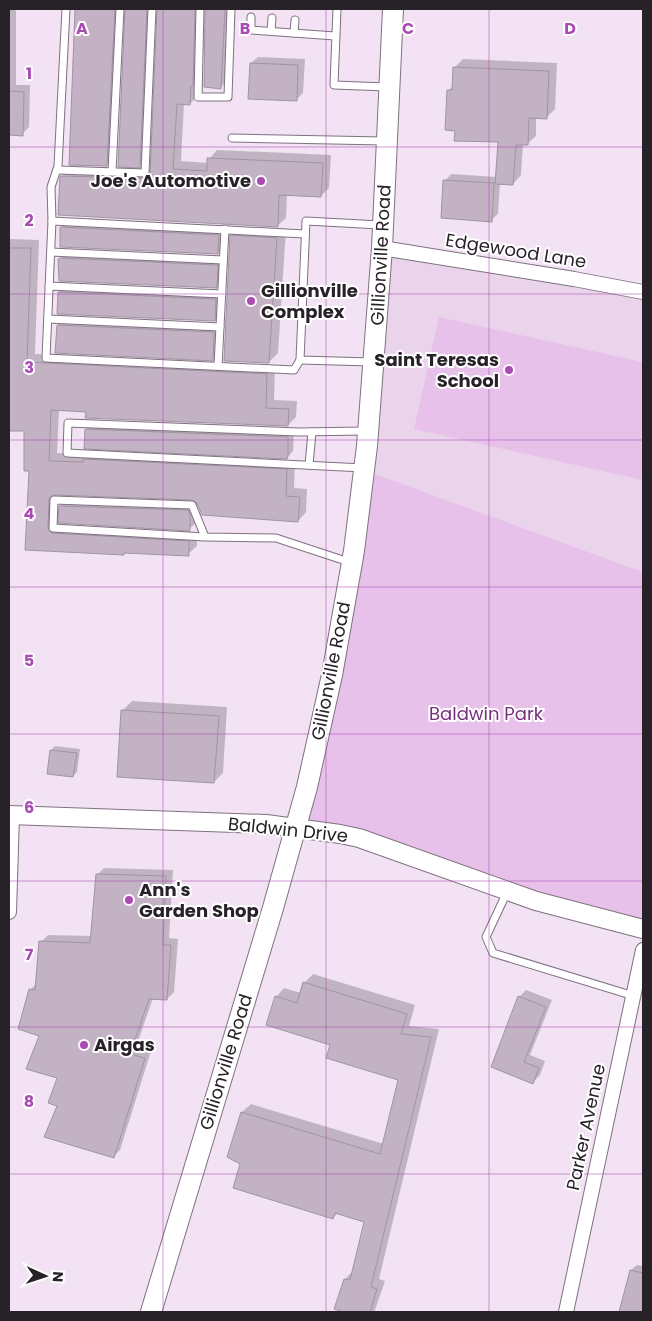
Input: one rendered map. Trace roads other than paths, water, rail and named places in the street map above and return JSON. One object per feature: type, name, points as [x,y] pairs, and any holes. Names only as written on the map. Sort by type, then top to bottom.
[{"type":"main road","name":"Gillionville Road","points":[[151,1312],[273,908],[307,787],[332,676],[352,563],[365,468],[382,248],[393,9]]},
{"type":"street","name":"Edgewood Lane","points":[[382,248],[643,292]]},
{"type":"street","name":"Baldwin Drive","points":[[11,815],[266,824],[359,838],[536,902],[643,929]]},
{"type":"street","points":[[9,912],[11,815]]},
{"type":"street","name":"Parker Avenue","points":[[566,1312],[643,950]]},
{"type":"lane","points":[[66,9],[58,170],[51,186],[52,220],[46,358],[294,370],[300,360],[306,221],[383,225]]},
{"type":"lane","points":[[112,172],[120,9]]},
{"type":"lane","points":[[58,170],[146,173],[152,9]]},
{"type":"lane","points":[[200,9],[198,97],[228,98],[231,9]]},
{"type":"lane","points":[[337,9],[334,85],[390,88]]},
{"type":"lane","points":[[252,17],[251,30],[335,36]]},
{"type":"lane","points":[[271,31],[272,18]]},
{"type":"lane","points":[[294,33],[295,20]]},
{"type":"lane","points":[[232,138],[387,141]]},
{"type":"lane","points":[[52,220],[305,234]]},
{"type":"lane","points":[[218,366],[225,229]]},
{"type":"lane","points":[[50,252],[223,260]]},
{"type":"lane","points":[[49,286],[222,294]]},
{"type":"lane","points":[[48,319],[220,327]]},
{"type":"lane","points":[[300,360],[374,362]]},
{"type":"lane","points":[[365,468],[67,453],[68,423],[312,432],[368,431]]},
{"type":"lane","points":[[309,465],[312,432]]},
{"type":"lane","points":[[205,536],[192,505],[54,500],[53,528],[205,536],[276,538],[352,563]]},
{"type":"lane","points":[[507,892],[486,938],[493,952],[634,996]]},
{"type":"place","name":"Joe's Automotive","points":[[261,181]]},
{"type":"place","name":"Gillionville Complex","points":[[251,301]]},
{"type":"place","name":"Saint Teresas School","points":[[509,370]]},
{"type":"place","name":"Ann's Garden Shop","points":[[129,900]]},
{"type":"place","name":"Airgas","points":[[84,1045]]},
{"type":"park label","name":"Baldwin Park","points":[[486,714]]}]
